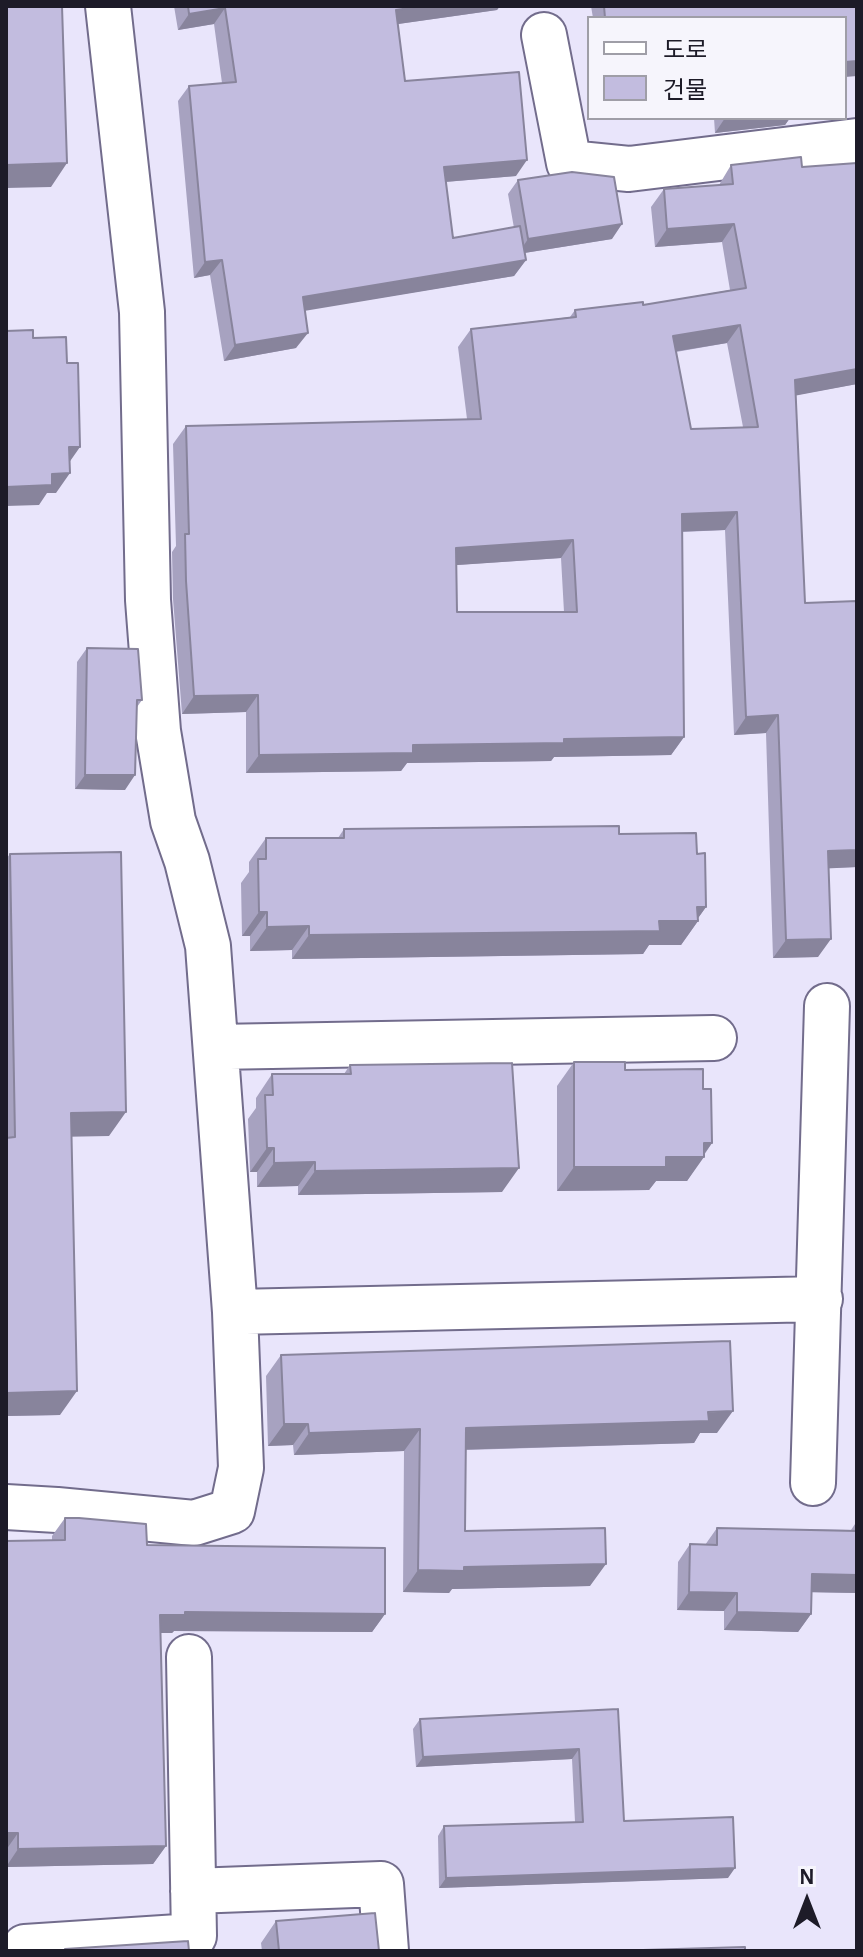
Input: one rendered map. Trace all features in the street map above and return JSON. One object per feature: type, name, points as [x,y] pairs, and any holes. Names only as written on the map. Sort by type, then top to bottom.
[{"type":"street","points":[[6,1507],[194,1523],[232,1511],[241,1468],[235,1312],[208,946],[187,861],[173,821],[158,731],[148,600],[142,312],[108,6]]},
{"type":"street","points":[[544,35],[569,163],[629,169],[857,141]]},
{"type":"street","points":[[813,1483],[827,1006]]},
{"type":"street","points":[[216,1047],[714,1038]]},
{"type":"street","points":[[235,1312],[820,1299]]},
{"type":"street","points":[[24,1951],[25,1947],[194,1936],[189,1657]]},
{"type":"street","points":[[193,1891],[381,1884],[386,1951]]},
{"type":"building","points":[[6,6],[62,6],[67,163],[6,165]]},
{"type":"building","points":[[188,6],[423,6],[396,10],[405,81],[519,72],[527,160],[444,167],[453,238],[520,226],[526,260],[303,297],[308,333],[235,345],[222,260],[205,262],[189,86],[236,82],[225,8],[189,14]]},
{"type":"building","points":[[604,6],[857,6],[857,61],[847,62],[847,16],[605,16]]},
{"type":"building","points":[[801,157],[802,167],[857,163],[857,369],[795,380],[805,603],[857,601],[857,850],[828,851],[831,939],[786,940],[778,715],[746,717],[737,512],[682,514],[684,737],[564,739],[564,743],[413,745],[413,753],[259,755],[258,695],[194,696],[186,581],[185,534],[189,534],[186,426],[481,419],[471,329],[576,317],[575,310],[643,302],[643,305],[746,288],[734,224],[667,229],[664,189],[733,184],[731,165]],"holes":[[[740,325],[758,427],[691,429],[673,336]],[[573,540],[577,612],[457,612],[456,548]]]},
{"type":"building","points":[[572,172],[614,177],[622,224],[528,239],[518,180]]},
{"type":"building","points":[[33,330],[33,338],[66,337],[67,363],[78,363],[80,447],[69,447],[70,473],[52,474],[52,485],[6,487],[6,331]]},
{"type":"building","points":[[87,648],[138,649],[142,700],[137,700],[135,775],[85,775]]},
{"type":"building","points":[[619,826],[619,834],[696,833],[697,854],[705,853],[706,907],[697,907],[698,921],[659,921],[660,931],[309,935],[309,926],[267,927],[267,912],[259,912],[258,859],[266,859],[266,838],[344,838],[344,829]]},
{"type":"building","points":[[121,852],[126,1112],[71,1113],[77,1391],[6,1393],[6,1138],[15,1137],[10,854]]},
{"type":"building","points":[[574,1062],[625,1062],[625,1070],[703,1069],[703,1089],[711,1089],[712,1143],[704,1143],[704,1157],[666,1157],[666,1167],[574,1167]]},
{"type":"building","points":[[512,1063],[519,1168],[315,1171],[315,1162],[274,1163],[274,1148],[267,1148],[265,1095],[273,1095],[272,1074],[351,1074],[350,1065]]},
{"type":"building","points":[[730,1341],[733,1411],[708,1412],[709,1421],[466,1428],[465,1531],[605,1528],[606,1564],[464,1567],[464,1571],[418,1570],[420,1429],[309,1433],[308,1424],[284,1424],[281,1355]]},
{"type":"building","points":[[65,1518],[146,1524],[147,1545],[385,1548],[385,1614],[185,1612],[185,1615],[160,1615],[166,1846],[18,1849],[18,1833],[6,1833],[6,1541],[65,1540]]},
{"type":"building","points":[[717,1528],[857,1531],[857,1575],[812,1574],[811,1614],[737,1612],[737,1593],[689,1592],[690,1544],[717,1545]]},
{"type":"building","points":[[618,1709],[624,1821],[733,1817],[735,1868],[446,1878],[444,1826],[583,1822],[579,1749],[423,1757],[420,1719]]},
{"type":"building","points":[[375,1913],[379,1951],[279,1951],[276,1921]]},
{"type":"building","points":[[188,1941],[189,1951],[65,1951],[65,1949]]},
{"type":"building","points":[[745,1947],[745,1951],[609,1951]]}]
